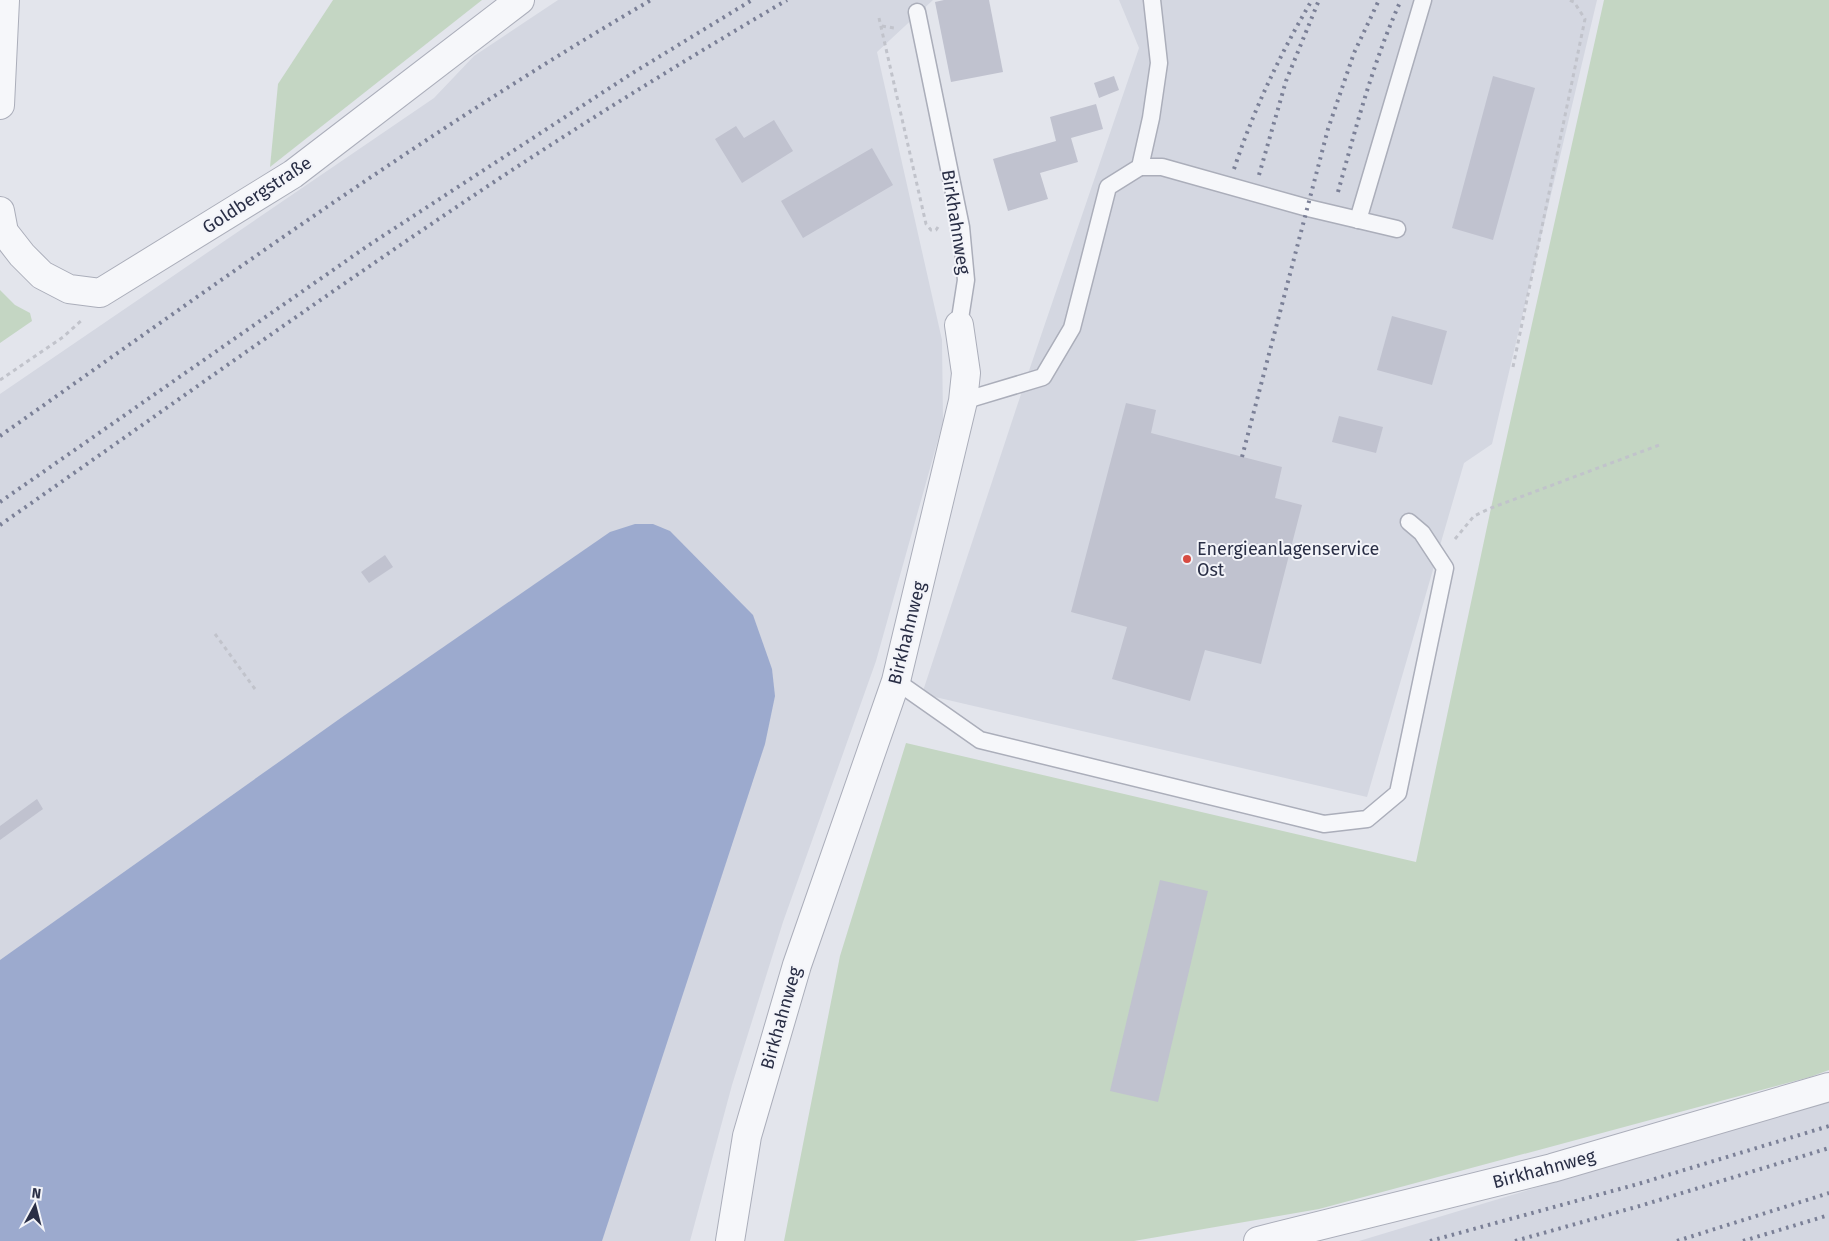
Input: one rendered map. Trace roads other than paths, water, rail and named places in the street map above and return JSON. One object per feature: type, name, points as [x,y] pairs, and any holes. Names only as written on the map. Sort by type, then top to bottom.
[{"type":"street","points":[[0,105],[5,0]]},
{"type":"street","name":"Goldbergstraße","points":[[0,211],[4,232],[22,255],[42,275],[69,289],[100,294],[293,174],[520,0]]},
{"type":"street","name":"Birkhahnweg","points":[[730,1241],[747,1136],[794,974],[896,681],[963,401],[966,374],[959,325]]},
{"type":"street","name":"Birkhahnweg","points":[[1258,1241],[1552,1168],[1829,1088]]},
{"type":"lane","points":[[1140,167],[1152,118],[1159,63],[1152,0]]},
{"type":"lane","points":[[1358,220],[1423,0]]},
{"type":"lane","name":"Birkhahnweg","points":[[917,12],[961,227],[966,280],[959,325]]},
{"type":"lane","points":[[963,401],[1043,377],[1072,328],[1108,187],[1140,167],[1162,167],[1398,229]]},
{"type":"lane","points":[[896,681],[980,740],[1324,824],[1367,819],[1398,792],[1445,568],[1422,533],[1409,522]]},
{"type":"water","points":[[635,524],[653,524],[670,531],[753,615],[772,669],[775,696],[765,744],[602,1241],[0,1241],[0,960],[345,715],[610,532]]},
{"type":"railway","points":[[0,436],[240,267],[402,156],[567,50],[651,0]]},
{"type":"railway","points":[[0,502],[369,245],[631,74],[752,0]]},
{"type":"railway","points":[[0,525],[311,306],[437,220],[642,87],[787,0]]},
{"type":"railway","points":[[1234,169],[1268,82],[1312,0]]},
{"type":"railway","points":[[1259,175],[1286,81],[1319,0]]},
{"type":"railway","points":[[1242,457],[1328,129],[1354,53],[1379,0]]},
{"type":"railway","points":[[1338,192],[1358,119],[1382,47],[1401,0]]},
{"type":"railway","points":[[1430,1241],[1638,1184],[1829,1126]]},
{"type":"railway","points":[[1515,1241],[1643,1205],[1829,1148]]},
{"type":"railway","points":[[1677,1241],[1829,1193]]},
{"type":"railway","points":[[1743,1241],[1829,1215]]},
{"type":"place","name":"Energieanlagenservice Ost","points":[[1187,559]]}]
